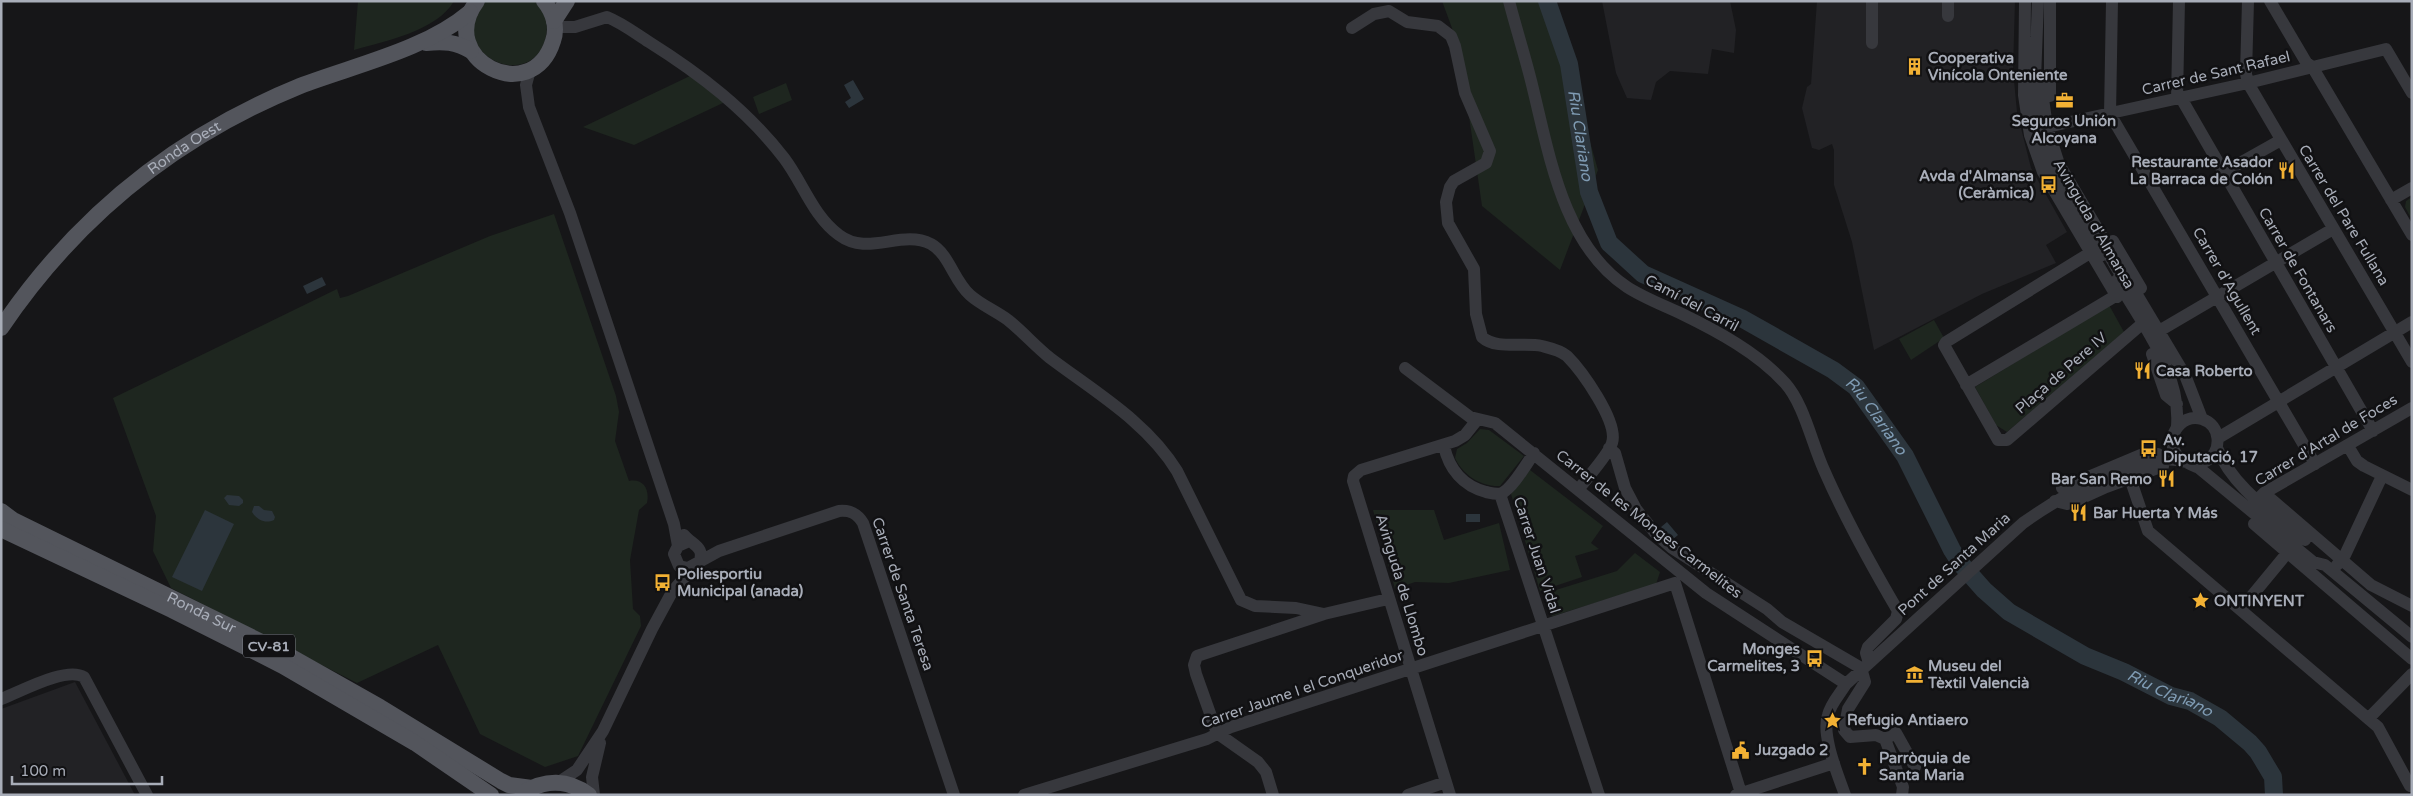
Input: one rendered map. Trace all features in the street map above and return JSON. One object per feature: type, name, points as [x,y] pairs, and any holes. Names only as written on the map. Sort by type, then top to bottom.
[{"type":"main road","points":[[544,1],[555,24]]},
{"type":"main road","points":[[473,7],[466,25],[467,39],[472,51],[486,67],[506,74],[530,70],[539,64],[549,52],[554,37],[555,24],[567,1]]},
{"type":"main road","name":"Ronda Oest","points":[[1,328],[20,300],[72,239],[108,203],[162,159],[206,131],[266,100],[419,44],[450,27],[473,7]]},
{"type":"main road","name":"Ronda Oest","points":[[419,44],[447,42],[459,44],[472,51]]},
{"type":"main road","name":"Ronda Sur","points":[[1,511],[13,520],[237,629],[330,678],[500,781],[527,791]]},
{"type":"main road","name":"Ronda Sur","points":[[1,529],[172,610],[283,666],[415,743],[491,795]]},
{"type":"main road","points":[[558,782],[569,784],[589,795]]},
{"type":"main road","name":"CV-81","points":[[527,791],[545,783],[558,782]]},
{"type":"street","name":"Camí del Carril","points":[[1509,1],[1534,90],[1554,175],[1577,228],[1591,250],[1604,266],[1625,285],[1730,341],[1778,375],[1794,395],[1830,484],[1898,611],[1896,619],[1868,648],[1865,666]]},
{"type":"street","points":[[1872,1],[1872,42]]},
{"type":"street","points":[[1948,1],[1948,16]]},
{"type":"street","points":[[2025,1],[2025,110],[2033,145],[2043,158]]},
{"type":"street","name":"Avinguda d'Almansa","points":[[2038,1],[2034,105],[2043,158],[2051,168],[2095,251],[2141,331]]},
{"type":"street","name":"Avinguda d'Almansa","points":[[2050,1],[2050,126]]},
{"type":"street","points":[[2110,114],[2112,1]]},
{"type":"street","points":[[2179,1],[2179,99]]},
{"type":"street","points":[[2248,1],[2246,74],[2248,83]]},
{"type":"street","points":[[2270,1],[2306,62],[2313,68],[2412,235]]},
{"type":"street","points":[[1352,28],[1374,14],[1388,11],[1407,22],[1438,26],[1451,36],[1465,93],[1490,151],[1486,163],[1452,184],[1446,202],[1448,223],[1474,269],[1480,332],[1485,339],[1491,343],[1532,344],[1567,356],[1592,389],[1603,408],[1612,432],[1612,444],[1578,490]]},
{"type":"street","points":[[555,24],[575,27],[607,17],[694,71],[734,104],[778,150],[790,166],[815,209],[840,236],[852,242],[866,245],[910,239],[922,241],[935,247],[963,289],[1007,320],[1048,356],[1106,398],[1164,452],[1177,471],[1241,600],[1255,606],[1296,608],[1324,614]]},
{"type":"street","name":"Carrer de Sant Rafael","points":[[2050,126],[2179,99],[2386,50],[2412,93]]},
{"type":"street","points":[[2024,53],[2037,57]]},
{"type":"street","name":"Avinguda d'Almansa","points":[[2037,57],[2050,126],[2062,151],[2141,288],[2136,293],[2189,382],[2202,419]]},
{"type":"street","points":[[529,107],[526,85],[530,70]]},
{"type":"street","points":[[506,74],[517,85],[529,107],[570,213],[674,524],[688,545],[701,555],[689,566],[674,554],[688,545]]},
{"type":"street","name":"Carrer del Pare Fullana","points":[[2248,83],[2412,362]]},
{"type":"street","name":"Carrer de Fontanars","points":[[2179,99],[2224,172],[2373,431]]},
{"type":"street","name":"Carrer d'Agullent","points":[[2110,114],[2315,464]]},
{"type":"street","points":[[2043,158],[2043,135],[2050,126]]},
{"type":"street","points":[[2224,172],[2281,140]]},
{"type":"street","points":[[2391,200],[2412,188]]},
{"type":"street","points":[[2159,331],[2217,295],[2333,229]]},
{"type":"street","points":[[1966,385],[1945,348],[1946,342],[2095,251],[2106,250],[2126,284],[2136,293]]},
{"type":"street","name":"Avinguda d'Almansa","points":[[2095,251],[2116,296],[2164,360],[2178,404],[2177,426]]},
{"type":"street","name":"Plaça de Pere IV","points":[[2116,296],[1966,385],[1998,440],[2007,440],[2141,331]]},
{"type":"street","points":[[2051,503],[2067,504],[2169,464],[2184,461],[2200,463],[2207,460],[2217,443],[2278,401],[2412,322]]},
{"type":"street","points":[[1405,368],[1470,417],[1495,423],[1534,453],[1507,489],[1500,494],[1482,491],[1465,482],[1450,465],[1444,446]]},
{"type":"street","name":"Carrer d'Artal de Foces","points":[[2261,497],[2412,408]]},
{"type":"street","points":[[2051,503],[2070,492],[2142,464],[2172,442],[2177,426],[2188,419],[2202,419],[2213,426],[2217,443],[2231,474],[2377,589],[2412,606]]},
{"type":"street","name":"Avinguda de Llombo","points":[[1450,795],[1388,599],[1354,476],[1361,470],[1444,446],[1464,436],[1477,420]]},
{"type":"street","points":[[2172,442],[2176,453],[2184,461]]},
{"type":"street","points":[[2348,446],[2357,461],[2382,476],[2412,490]]},
{"type":"street","name":"Carrer de les Monges Carmelites","points":[[1610,448],[1615,453],[1625,488],[1636,508],[1656,534],[1676,552],[1767,609],[1782,622],[1865,666]]},
{"type":"street","name":"Carrer de les Monges Carmelites","points":[[1534,453],[1678,578],[1846,684]]},
{"type":"street","points":[[2051,503],[2057,491],[2076,480],[2143,454],[2158,454]]},
{"type":"street","points":[[2142,464],[2175,458],[2199,468],[2313,562],[2329,568],[2412,637]]},
{"type":"street","points":[[2329,568],[2341,560],[2382,476]]},
{"type":"street","points":[[2210,477],[2209,485],[2412,658]]},
{"type":"street","points":[[2130,478],[2148,531],[2369,718],[2378,727],[2410,786]]},
{"type":"street","name":"Carrer Juan Vidal","points":[[1500,494],[1598,795]]},
{"type":"street","points":[[2261,497],[2321,553],[2329,568]]},
{"type":"street","name":"Pont de Santa Maria","points":[[1845,795],[1834,763],[1827,719],[1831,707],[1846,684],[2023,522],[2051,503]]},
{"type":"street","name":"Carrer de Santa Teresa","points":[[558,782],[577,770],[603,731],[672,592],[685,577],[689,566],[719,551],[846,510],[857,515],[863,523],[954,795]]},
{"type":"street","name":"Carrer de Santa Teresa","points":[[688,545],[719,551]]},
{"type":"street","points":[[2241,610],[2288,552]]},
{"type":"street","points":[[1678,578],[1738,794],[1834,763]]},
{"type":"street","name":"Carrer Jaume I el Conqueridor","points":[[1024,795],[1207,739],[1217,733],[1544,627],[1678,578]]},
{"type":"street","points":[[1274,795],[1266,772],[1258,762],[1217,733],[1194,665],[1200,655],[1324,614],[1388,599]]},
{"type":"street","points":[[1865,666],[1866,681],[1848,709],[1844,730],[1850,737],[1876,735],[1885,739],[1903,786],[1902,795]]},
{"type":"street","points":[[1,700],[59,676],[73,673],[80,675],[90,685],[147,795]]},
{"type":"street","points":[[2369,718],[2412,674]]},
{"type":"street","name":"Carrer de Santa Teresa","points":[[594,795],[592,777],[603,731]]},
{"type":"street","points":[[1885,739],[1896,733],[1918,766],[1899,776]]},
{"type":"street","points":[[1408,795],[1446,782]]},
{"type":"shaded area","points":[[358,1],[454,1],[436,20],[423,27],[395,38],[354,50]]},
{"type":"shaded area","points":[[486,1],[535,1],[543,13],[547,26],[546,36],[538,54],[525,63],[510,65],[495,61],[482,51],[475,38],[475,20]]},
{"type":"shaded area","points":[[1442,1],[1550,1],[1598,170],[1560,270],[1482,206],[1459,47]]},
{"type":"shaded area","points":[[1602,1],[1730,1],[1736,30],[1734,53],[1712,49],[1708,74],[1670,71],[1656,82],[1651,100],[1627,98],[1616,73]]},
{"type":"shaded area","points":[[1817,1],[2015,1],[2013,70],[2017,112],[2031,168],[2067,232],[2046,245],[2056,263],[1982,294],[1874,350],[1852,242],[1834,185],[1834,150],[1832,144],[1819,150],[1812,148],[1802,108],[1807,87],[1811,84]]},
{"type":"shaded area","points":[[692,75],[725,102],[634,145],[583,127]]},
{"type":"shaded area","points":[[853,80],[864,99],[849,108],[845,102],[851,98],[844,85]]},
{"type":"shaded area","points":[[786,83],[792,100],[759,114],[753,97]]},
{"type":"shaded area","points":[[2412,197],[2412,220],[2405,207],[2406,201]]},
{"type":"shaded area","points":[[554,214],[616,396],[619,412],[615,441],[629,481],[642,483],[648,498],[647,503],[639,510],[630,560],[633,609],[640,616],[641,626],[578,756],[545,767],[480,734],[438,645],[357,683],[171,588],[153,551],[156,516],[113,398],[337,289],[340,298],[348,296],[490,236]]},
{"type":"shaded area","points":[[322,277],[326,285],[307,294],[303,286]]},
{"type":"shaded area","points":[[2109,305],[2124,332],[2007,432],[1996,425],[1975,387]]},
{"type":"shaded area","points":[[1934,320],[1944,338],[1911,360],[1899,339]]},
{"type":"shaded area","points":[[1480,429],[1489,430],[1524,456],[1500,486],[1493,486],[1473,479],[1463,470],[1455,458],[1457,449],[1467,443]]},
{"type":"shaded area","points":[[1530,470],[1603,526],[1591,543],[1599,549],[1575,556],[1582,577],[1540,591],[1511,494]]},
{"type":"shaded area","points":[[227,495],[239,496],[243,503],[239,506],[229,505],[224,498]]},
{"type":"shaded area","points":[[254,506],[272,511],[275,517],[274,520],[267,522],[256,517],[252,512]]},
{"type":"shaded area","points":[[205,510],[234,524],[202,591],[172,577]]},
{"type":"shaded area","points":[[1373,510],[1434,510],[1444,540],[1499,523],[1510,570],[1449,583],[1415,582],[1395,589]]},
{"type":"shaded area","points":[[1466,514],[1480,514],[1480,522],[1466,522]]},
{"type":"shaded area","points":[[1667,522],[1678,535],[1672,540],[1661,527]]},
{"type":"shaded area","points":[[1635,553],[1660,572],[1656,584],[1553,616],[1550,615],[1543,594],[1617,571]]},
{"type":"shaded area","points":[[75,682],[135,795],[1,795],[1,709]]},
{"type":"waterway","name":"Riu Clariano","points":[[1547,1],[1569,64],[1589,192],[1609,243],[1643,274],[1743,319],[1833,370],[1856,387],[1905,456],[1952,550],[1961,564],[1984,590],[2009,612],[2085,656],[2124,672],[2171,696],[2190,701],[2220,718],[2258,752],[2273,777],[2274,795]]},
{"type":"place","name":"Cooperativa Vinícola Onteniente","points":[[1914,67]]},
{"type":"place","name":"Seguros Unión Alcoyana","points":[[2064,100]]},
{"type":"place","name":"Restaurante Asador La Barraca de Colón","points":[[2287,171]]},
{"type":"place","name":"Avda d'Almansa (Ceràmica)","points":[[2048,185]]},
{"type":"place","name":"Casa Roberto","points":[[2142,371]]},
{"type":"place","name":"Av. Diputació, 17","points":[[2149,449]]},
{"type":"place","name":"Bar San Remo","points":[[2166,479]]},
{"type":"place","name":"Bar Huerta Y Más","points":[[2079,513]]},
{"type":"place","name":"Poliesportiu Municipal (anada)","points":[[663,583]]},
{"type":"place","name":"ONTINYENT","points":[[2200,601]]},
{"type":"place","name":"Monges Carmelites, 3","points":[[1814,658]]},
{"type":"place","name":"Museu del Tèxtil Valencià","points":[[1914,675]]},
{"type":"place","name":"Refugio Antiaero","points":[[1833,720]]},
{"type":"place","name":"Juzgado 2","points":[[1741,750]]},
{"type":"place","name":"Parròquia de Santa Maria","points":[[1865,767]]}]
